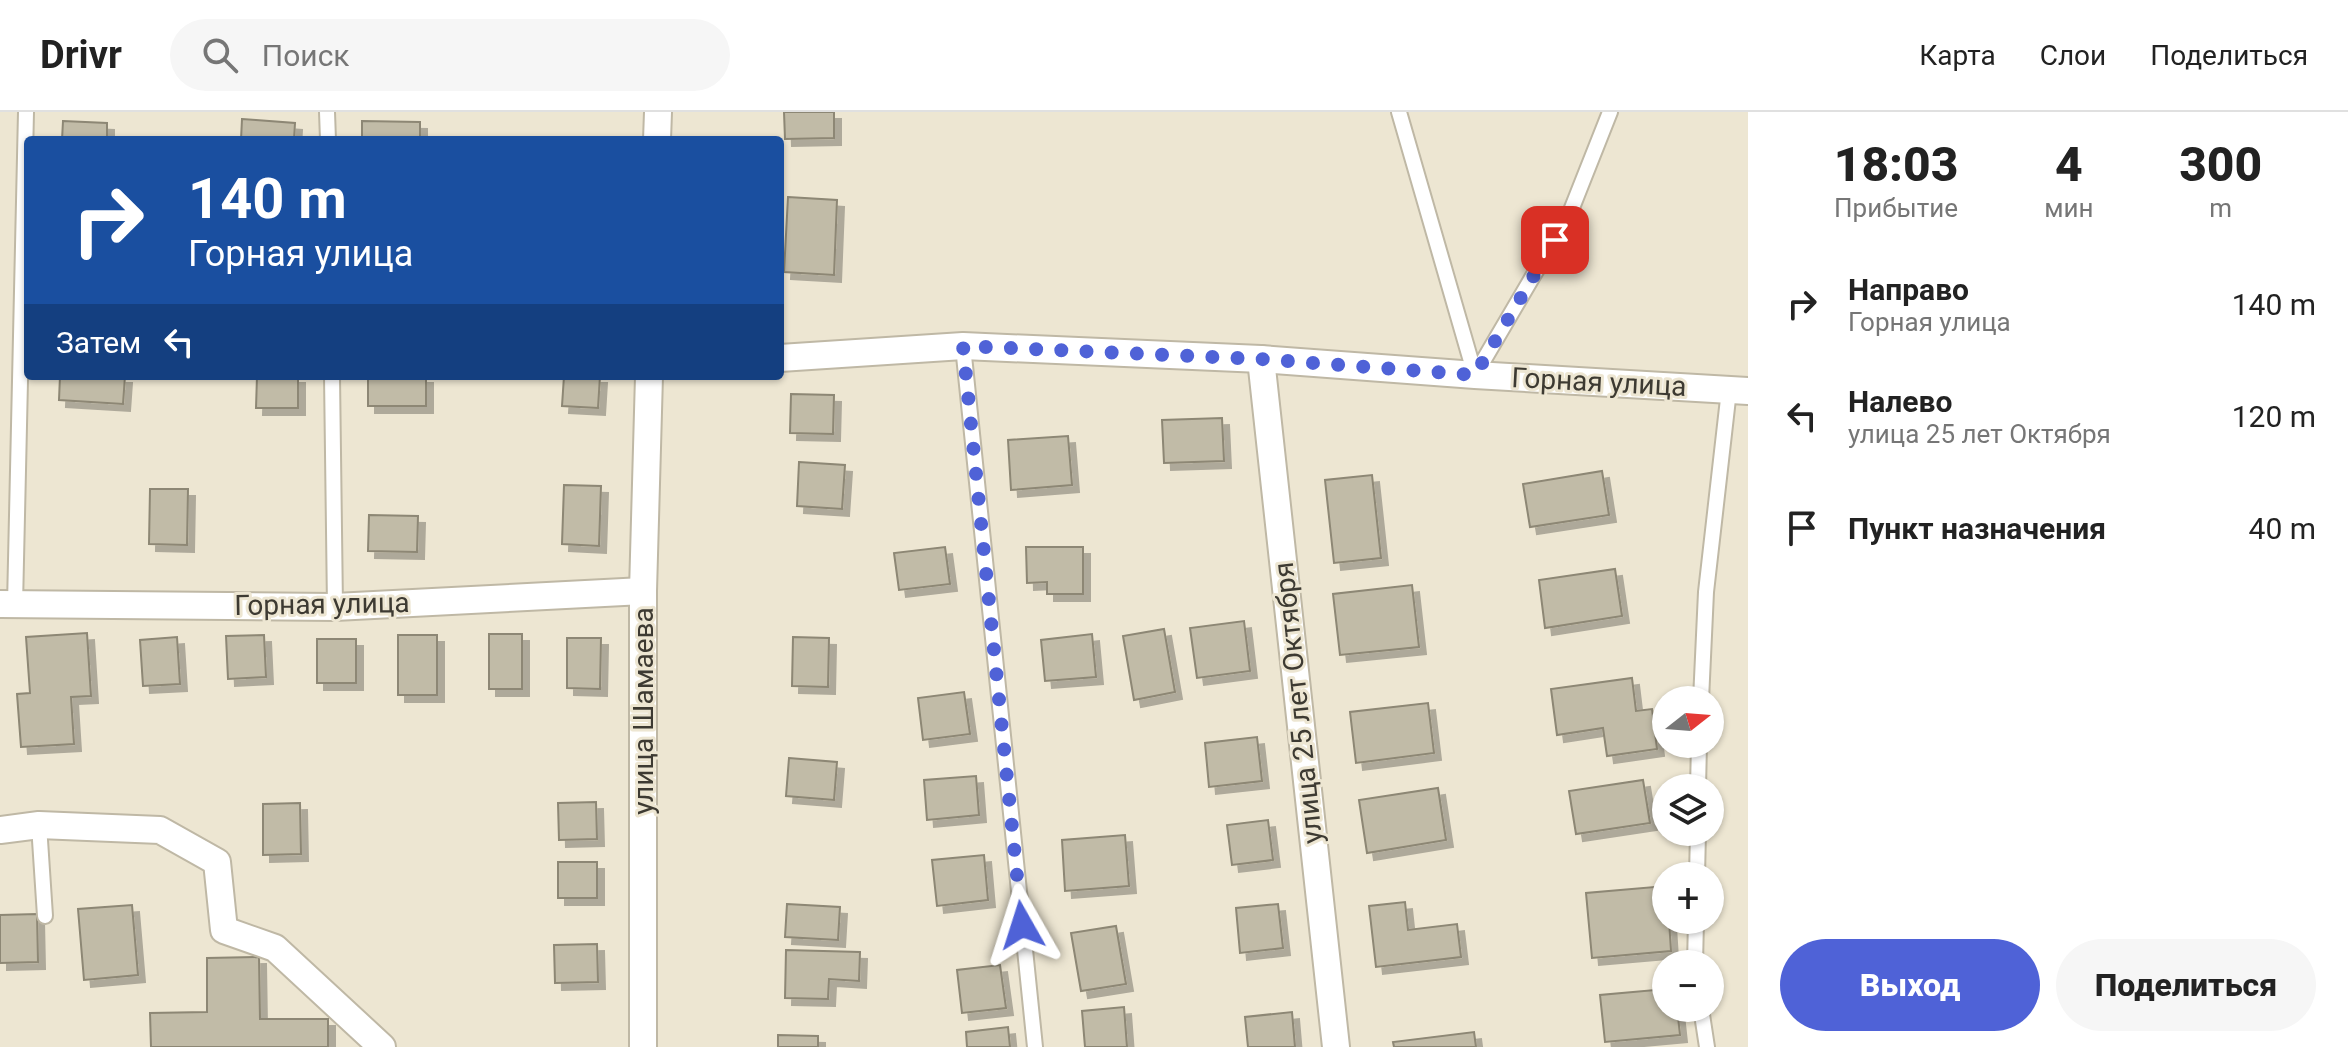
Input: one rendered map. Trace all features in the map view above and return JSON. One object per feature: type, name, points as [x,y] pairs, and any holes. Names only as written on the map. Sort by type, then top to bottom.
[{"type":"street","points":[[657,136],[658,112]]},
{"type":"street","name":"Горная улица","points":[[784,358],[963,346],[1261,359],[1739,391]]},
{"type":"street","name":"улица 25 лет Октября","points":[[1261,359],[1336,1047]]},
{"type":"street","name":"улица Шамаева","points":[[643,1047],[643,591],[649,380]]},
{"type":"street","name":"Горная улица","points":[[8,604],[335,607],[643,591]]},
{"type":"street","points":[[0,830],[39,825],[160,830],[217,862],[224,930],[275,948],[382,1047]]},
{"type":"lane","points":[[25,136],[26,112]]},
{"type":"lane","points":[[327,112],[328,136]]},
{"type":"lane","points":[[1399,112],[1475,375]]},
{"type":"lane","points":[[1475,375],[1570,213],[1610,112]]},
{"type":"lane","points":[[8,604],[24,167]]},
{"type":"lane","points":[[963,346],[1035,1047]]},
{"type":"lane","points":[[332,380],[335,607]]},
{"type":"lane","points":[[1702,686],[1706,592],[1739,391]]},
{"type":"lane","points":[[39,825],[45,916]]},
{"type":"lane","points":[[1703,1022],[1707,1047]]},
{"type":"building","points":[[784,112],[834,112],[834,138],[785,139]]},
{"type":"building","points":[[242,119],[295,123],[294,136],[241,136]]},
{"type":"building","points":[[63,121],[107,123],[107,136],[62,136]]},
{"type":"building","points":[[362,121],[420,122],[420,136],[362,136]]},
{"type":"building","points":[[788,197],[837,200],[834,275],[784,272]]},
{"type":"building","points":[[60,380],[125,380],[123,404],[59,400]]},
{"type":"building","points":[[257,380],[298,380],[298,408],[256,408]]},
{"type":"building","points":[[368,380],[426,380],[426,406],[368,406]]},
{"type":"building","points":[[564,380],[600,380],[598,408],[562,406]]},
{"type":"building","points":[[791,394],[834,395],[833,434],[790,433]]},
{"type":"building","points":[[1222,418],[1224,461],[1164,463],[1162,420]]},
{"type":"building","points":[[1068,436],[1072,485],[1011,490],[1008,440]]},
{"type":"building","points":[[799,462],[845,465],[842,509],[797,506]]},
{"type":"building","points":[[1602,471],[1609,515],[1530,527],[1523,484]]},
{"type":"building","points":[[1372,475],[1381,558],[1334,563],[1325,480]]},
{"type":"building","points":[[564,485],[601,486],[599,546],[562,544]]},
{"type":"building","points":[[150,489],[188,489],[187,545],[149,544]]},
{"type":"building","points":[[369,515],[418,516],[417,552],[368,551]]},
{"type":"building","points":[[945,547],[950,584],[899,590],[894,553]]},
{"type":"building","points":[[1026,547],[1083,547],[1083,594],[1047,594],[1047,582],[1027,583]]},
{"type":"building","points":[[1615,569],[1622,616],[1545,628],[1539,580]]},
{"type":"building","points":[[1412,585],[1419,647],[1340,655],[1333,594]]},
{"type":"building","points":[[1244,621],[1250,671],[1197,678],[1190,628]]},
{"type":"building","points":[[1164,629],[1175,692],[1134,700],[1123,636]]},
{"type":"building","points":[[87,633],[91,696],[71,697],[74,744],[21,747],[17,694],[30,693],[26,637]]},
{"type":"building","points":[[489,634],[522,634],[522,689],[489,689]]},
{"type":"building","points":[[1092,634],[1096,677],[1045,681],[1041,640]]},
{"type":"building","points":[[264,635],[266,677],[228,679],[226,636]]},
{"type":"building","points":[[398,635],[437,635],[437,695],[398,695]]},
{"type":"building","points":[[177,637],[180,684],[143,686],[140,640]]},
{"type":"building","points":[[793,637],[829,638],[828,687],[792,686]]},
{"type":"building","points":[[567,638],[601,638],[600,689],[567,688]]},
{"type":"building","points":[[317,639],[356,639],[356,683],[317,683]]},
{"type":"building","points":[[1632,678],[1636,711],[1652,709],[1652,750],[1607,756],[1603,728],[1557,735],[1551,689]]},
{"type":"building","points":[[964,692],[970,734],[923,740],[918,698]]},
{"type":"building","points":[[1428,703],[1434,753],[1356,763],[1350,712]]},
{"type":"building","points":[[1257,737],[1262,781],[1209,787],[1205,743]]},
{"type":"building","points":[[789,758],[837,762],[834,800],[786,796]]},
{"type":"building","points":[[976,776],[979,815],[927,820],[924,780]]},
{"type":"building","points":[[1643,780],[1650,823],[1576,834],[1569,791]]},
{"type":"building","points":[[1438,788],[1446,840],[1367,853],[1359,800]]},
{"type":"building","points":[[596,802],[597,839],[559,840],[558,803]]},
{"type":"building","points":[[300,803],[301,854],[263,855],[263,804]]},
{"type":"building","points":[[1268,820],[1273,860],[1232,865],[1227,825]]},
{"type":"building","points":[[1125,835],[1129,886],[1065,891],[1062,840]]},
{"type":"building","points":[[984,855],[988,900],[937,906],[932,860]]},
{"type":"building","points":[[558,862],[597,862],[597,898],[558,898]]},
{"type":"building","points":[[1652,887],[1652,934],[1670,934],[1671,950],[1592,958],[1586,893]]},
{"type":"building","points":[[1405,902],[1408,930],[1457,924],[1461,957],[1376,967],[1369,906]]},
{"type":"building","points":[[787,904],[840,907],[838,940],[785,937]]},
{"type":"building","points":[[1278,904],[1283,948],[1240,953],[1236,908]]},
{"type":"building","points":[[132,905],[138,975],[84,980],[78,909]]},
{"type":"building","points":[[37,914],[38,962],[0,963],[0,915]]},
{"type":"building","points":[[1116,926],[1126,984],[1081,991],[1071,933]]},
{"type":"building","points":[[597,944],[598,982],[555,983],[554,945]]},
{"type":"building","points":[[786,950],[860,952],[859,981],[829,979],[828,999],[785,998]]},
{"type":"building","points":[[259,957],[260,1019],[328,1019],[328,1047],[151,1047],[150,1013],[207,1012],[207,958]]},
{"type":"building","points":[[1000,965],[1006,1008],[962,1013],[957,970]]},
{"type":"building","points":[[1652,990],[1652,1022],[1679,1022],[1680,1035],[1605,1042],[1600,995]]},
{"type":"building","points":[[1124,1007],[1127,1047],[1085,1047],[1082,1011]]},
{"type":"building","points":[[1292,1012],[1295,1047],[1248,1047],[1245,1017]]},
{"type":"building","points":[[1008,1027],[1010,1047],[967,1047],[966,1032]]},
{"type":"building","points":[[1474,1032],[1476,1047],[1394,1047],[1393,1042]]},
{"type":"building","points":[[778,1035],[818,1036],[818,1047],[778,1047]]},
{"type":"route","points":[[1022,925],[963,346],[1261,359],[1475,375],[1555,240]]}]
